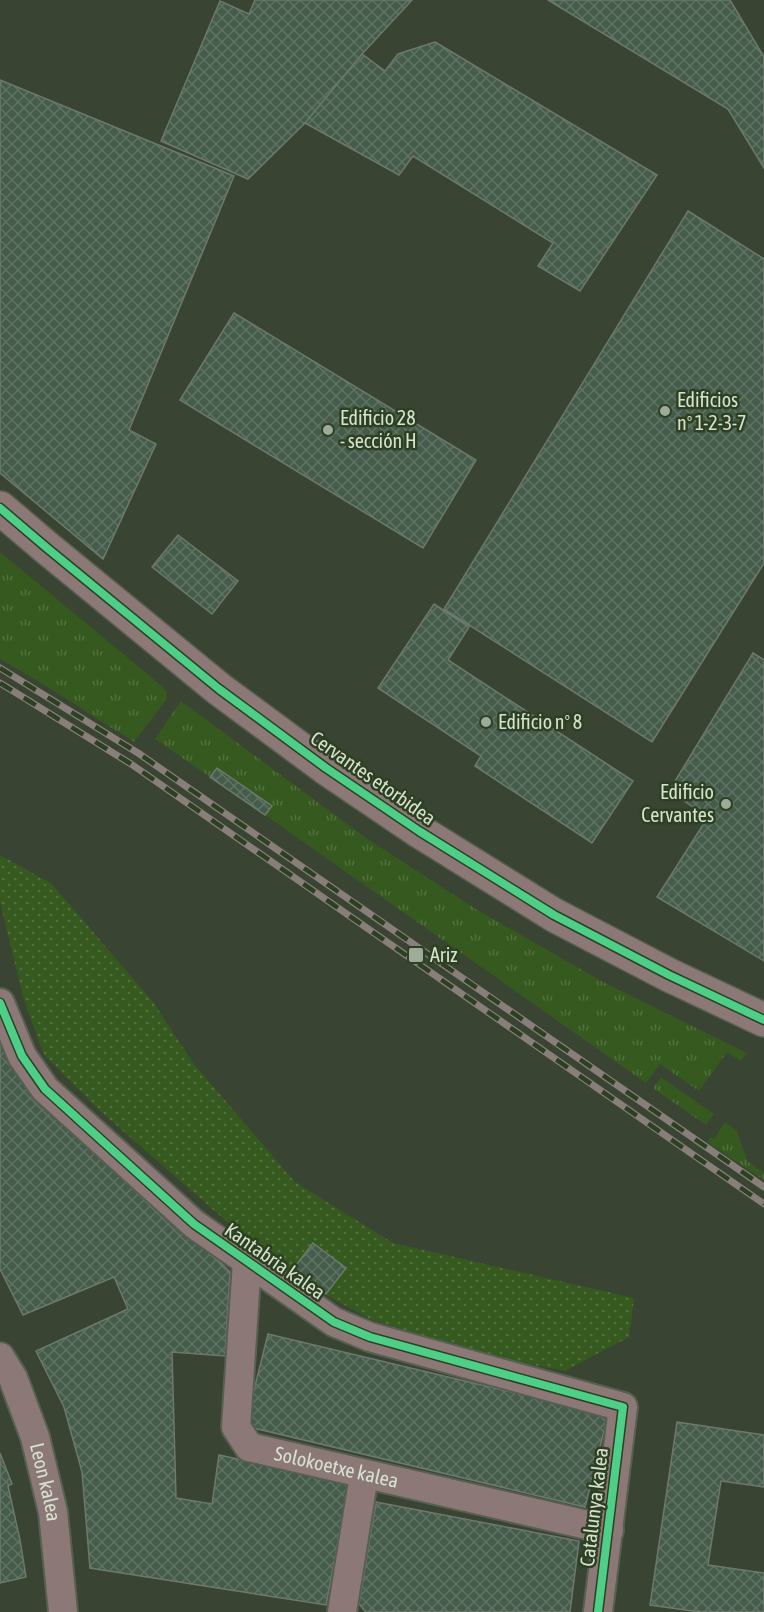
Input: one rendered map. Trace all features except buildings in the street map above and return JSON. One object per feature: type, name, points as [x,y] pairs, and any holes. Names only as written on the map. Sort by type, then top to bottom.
[{"type":"street","name":"Cervantes etorbidea","points":[[0,508],[219,689],[326,768],[419,831],[554,915],[669,975],[764,1020]]},
{"type":"street","name":"Kantabria kalea","points":[[0,1003],[22,1056],[45,1089],[194,1224],[334,1322],[370,1337],[623,1407]]},
{"type":"street","name":"Solokoetxe kalea","points":[[247,1262],[236,1427],[249,1447],[609,1530]]},
{"type":"street","name":"Leon kalea","points":[[0,1357],[13,1378],[35,1437],[53,1512],[63,1612]]},
{"type":"street","name":"Catalunya kalea","points":[[598,1612],[623,1407]]},
{"type":"street","points":[[342,1612],[364,1474]]},
{"type":"green space","points":[[0,552],[163,687],[167,693],[166,700],[134,742],[0,659]]},
{"type":"green space","points":[[181,701],[366,838],[479,911],[603,982],[747,1053],[741,1061],[727,1052],[699,1091],[660,1064],[646,1083],[265,815],[271,806],[217,768],[210,777],[155,739]]},
{"type":"green space","points":[[0,855],[52,884],[154,1003],[193,1063],[295,1182],[393,1243],[634,1298],[629,1337],[565,1371],[474,1354],[370,1319],[287,1274],[100,1111],[44,1055],[23,997],[0,902]]},
{"type":"green space","points":[[661,1077],[714,1114],[706,1125],[653,1088]]},
{"type":"green space","points":[[725,1122],[737,1131],[747,1161],[764,1173],[764,1180],[707,1142],[711,1137],[714,1139]]},
{"type":"railway","points":[[0,668],[138,753],[764,1187]]},
{"type":"railway","points":[[0,683],[131,764],[764,1204]]},
{"type":"cycle path","points":[[0,508],[219,689],[326,768],[419,831],[554,915],[669,975],[764,1020]]},
{"type":"cycle path","points":[[0,1003],[22,1056],[45,1089],[194,1224],[334,1322],[370,1337],[623,1407],[598,1612]]},
{"type":"place","name":"Edificios nº 1-2-3-7","points":[[665,411]]},
{"type":"place","name":"Edificio 28 - sección H","points":[[328,430]]},
{"type":"place","name":"Edificio nº 8","points":[[486,722]]},
{"type":"place","name":"Edificio Cervantes","points":[[726,804]]},
{"type":"place","name":"Ariz","points":[[416,955]]}]
